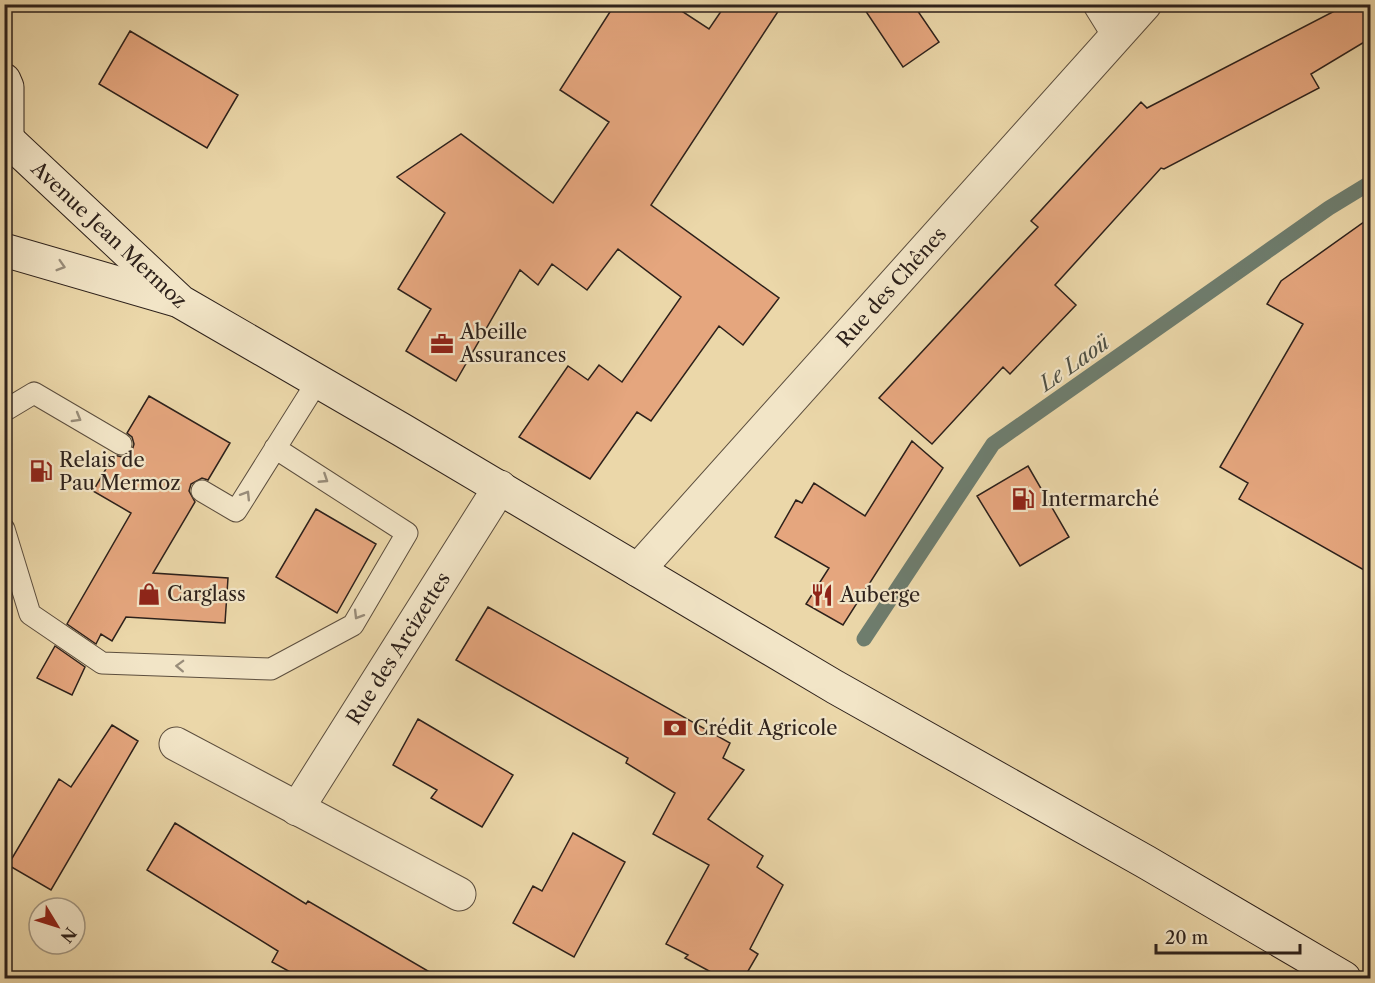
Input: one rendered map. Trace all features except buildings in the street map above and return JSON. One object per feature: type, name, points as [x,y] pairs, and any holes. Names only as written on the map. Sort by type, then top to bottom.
[{"type":"main road","points":[[1100,4],[1118,33]]},
{"type":"main road","name":"Rue des Chênes","points":[[638,570],[1145,4]]},
{"type":"main road","points":[[4,80],[7,87],[6,144]]},
{"type":"main road","name":"Avenue Jean Mermoz","points":[[6,144],[181,302]]},
{"type":"main road","name":"Avenue Jean Mermoz","points":[[4,250],[181,302]]},
{"type":"main road","points":[[181,302],[500,487],[835,687],[1146,862],[1344,978]]},
{"type":"main road","name":"Rue des Arcizettes","points":[[297,809],[500,487]]},
{"type":"main road","points":[[176,744],[459,894]]},
{"type":"lane","points":[[202,491],[236,511],[317,382]]},
{"type":"lane","points":[[4,411],[33,393],[121,444]]},
{"type":"lane","points":[[4,529],[30,614],[102,663],[271,669],[352,625],[407,533],[275,448]]},
{"type":"waterway","name":"Le Laoü","points":[[864,639],[993,444],[1329,208],[1370,183]]},
{"type":"place","name":"Abeille Assurances","points":[[442,344]]},
{"type":"place","name":"Relais de Pau Mermoz","points":[[41,471]]},
{"type":"place","name":"Intermarché","points":[[1023,499]]},
{"type":"place","name":"Carglass","points":[[149,594]]},
{"type":"place","name":"Auberge","points":[[822,595]]},
{"type":"place","name":"Crédit Agricole","points":[[675,728]]}]
